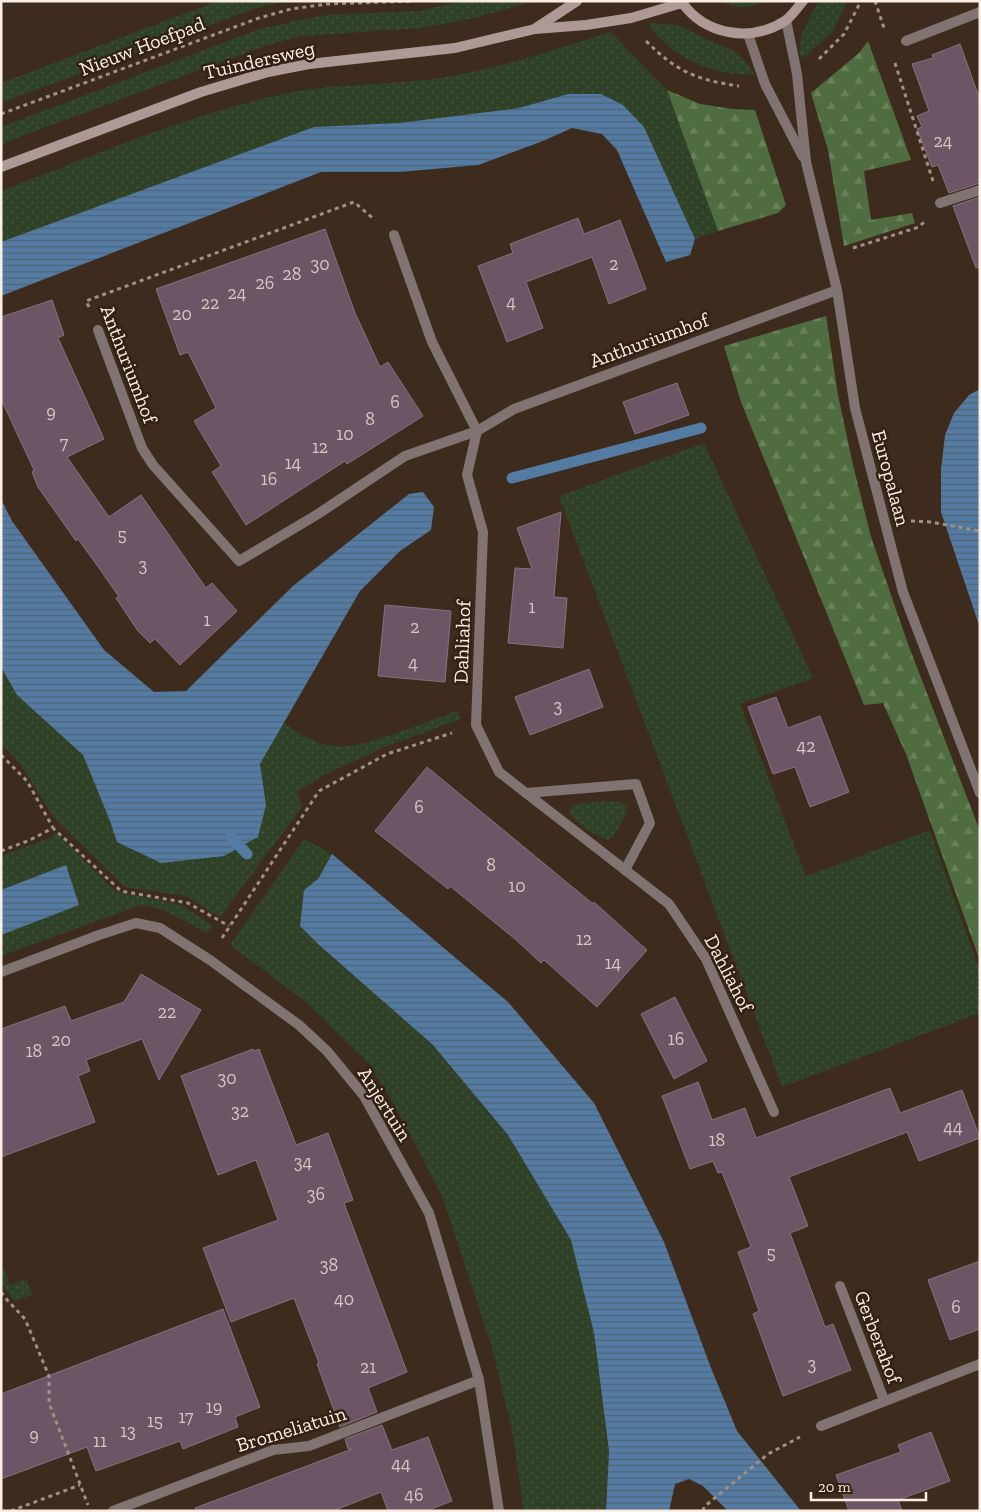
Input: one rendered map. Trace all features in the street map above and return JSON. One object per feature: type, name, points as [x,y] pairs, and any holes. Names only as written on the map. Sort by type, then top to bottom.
[{"type":"main road","name":"Tuindersweg","points":[[535,28],[577,1]]},
{"type":"main road","points":[[682,2],[695,17],[711,27],[729,33],[748,34],[768,30],[786,20],[803,1]]},
{"type":"main road","name":"Tuindersweg","points":[[1,167],[201,92],[268,72],[309,64],[455,48],[535,28],[586,25],[631,18],[682,2]]},
{"type":"street","points":[[906,41],[980,12]]},
{"type":"street","name":"Europalaan","points":[[786,20],[797,74],[806,162],[837,290],[854,408],[903,592],[980,793]]},
{"type":"street","name":"Europalaan","points":[[748,34],[765,84],[806,162]]},
{"type":"street","points":[[940,203],[980,190]]},
{"type":"street","points":[[394,235],[432,342],[477,431]]},
{"type":"street","name":"Anthuriumhof","points":[[98,330],[146,454],[153,465],[239,561],[318,514],[405,456],[477,431],[514,409],[837,290]]},
{"type":"street","name":"Dahliahof","points":[[477,431],[467,475],[483,532],[476,724],[499,772],[670,904],[706,959],[774,1112]]},
{"type":"street","points":[[526,793],[636,784],[650,823],[625,870]]},
{"type":"street","name":"Anjertuin","points":[[1,972],[136,923],[160,928],[210,960],[299,1025],[327,1051],[364,1096],[429,1213],[479,1380],[499,1511]]},
{"type":"street","name":"Gerberahof","points":[[840,1286],[884,1400]]},
{"type":"street","name":"Gerberahof","points":[[821,1426],[980,1364]]},
{"type":"street","name":"Bromeliatuin","points":[[113,1511],[273,1450],[309,1446],[479,1380]]},
{"type":"path","name":"Nieuw Hoefpad","points":[[1,114],[250,21],[291,9],[327,4],[414,1]]},
{"type":"path","points":[[797,74],[823,56],[844,34],[861,1]]},
{"type":"path","points":[[875,1],[884,29]]},
{"type":"path","points":[[631,18],[646,41],[664,59],[687,73],[712,82],[739,86],[765,84]]},
{"type":"path","points":[[829,256],[919,227],[940,203],[893,56]]},
{"type":"path","name":"Anthuriumhof","points":[[98,330],[86,301],[354,202],[394,235]]},
{"type":"path","points":[[931,522],[980,531]]},
{"type":"path","points":[[210,960],[229,926],[319,791],[387,754],[476,724]]},
{"type":"path","points":[[1,755],[27,781],[53,828],[120,891],[188,903],[229,926]]},
{"type":"path","points":[[1,851],[30,840],[53,828]]},
{"type":"path","points":[[1,1292],[25,1319],[49,1376],[49,1403],[90,1511]]},
{"type":"path","points":[[703,1509],[768,1454],[821,1426]]},
{"type":"path","points":[[11,1511],[80,1485]]},
{"type":"green space","points":[[218,1],[286,1],[256,8],[1,103],[1,83]]},
{"type":"green space","points":[[463,1],[535,1],[475,18],[421,28],[302,36],[264,46],[1,144],[1,127],[259,29],[325,15],[419,11]]},
{"type":"green space","points":[[720,1],[766,1],[754,6],[737,7]]},
{"type":"green space","points":[[819,1],[848,1],[833,31],[804,58],[800,56],[800,41]]},
{"type":"green space","points":[[651,23],[679,25],[734,51],[744,59],[754,74],[720,72],[698,64],[669,47],[649,27]]},
{"type":"green space","points":[[611,32],[667,90],[718,231],[695,239],[644,127],[568,94],[519,108],[399,123],[314,127],[1,242],[1,191],[173,125],[243,104],[296,91],[397,83],[464,74],[514,62]]},
{"type":"green space","points":[[868,41],[911,160],[864,171],[871,220],[912,213],[915,223],[844,246],[828,150],[811,93],[859,53]]},
{"type":"green space","points":[[667,90],[700,104],[732,109],[755,110],[786,205],[778,213],[718,231]]},
{"type":"green space","points":[[826,316],[838,395],[871,537],[908,644],[980,831],[980,961],[906,754],[883,703],[864,705],[741,402],[724,346]]},
{"type":"green space","points":[[704,443],[813,678],[740,704],[806,876],[930,830],[980,972],[980,1013],[782,1087],[559,496]]},
{"type":"green space","points":[[1,667],[17,695],[83,755],[117,842],[266,805],[260,764],[284,723],[312,740],[332,746],[344,747],[376,740],[457,711],[461,719],[387,746],[330,772],[297,791],[302,807],[220,917],[186,896],[125,887],[55,819],[21,765],[1,744]]},
{"type":"green space","points":[[598,801],[620,802],[627,806],[621,824],[609,840],[593,833],[571,816],[570,810],[574,805]]},
{"type":"green space","points":[[55,832],[115,891],[181,905],[213,926],[206,933],[167,912],[141,905],[1,956],[1,856],[52,837]]},
{"type":"green space","points":[[304,839],[332,854],[318,879],[304,890],[301,926],[319,946],[433,1045],[508,1135],[571,1240],[594,1333],[609,1451],[606,1511],[524,1511],[512,1430],[491,1345],[443,1198],[395,1106],[370,1065],[307,1003],[230,945]]},
{"type":"green space","points":[[1,1261],[10,1285],[26,1279],[32,1295],[15,1301],[1,1284]]},
{"type":"water","points":[[568,94],[601,94],[623,105],[644,127],[695,239],[690,255],[666,262],[617,150],[602,134],[572,128],[478,165],[400,172],[321,172],[1,296],[1,242],[314,127],[399,123],[519,108]]},
{"type":"water","points":[[980,389],[980,628],[941,512],[941,470],[945,435],[954,413],[969,395]]},
{"type":"water","points":[[423,492],[434,507],[431,530],[400,551],[360,591],[260,764],[266,805],[258,837],[224,856],[161,863],[117,842],[83,755],[17,695],[1,667],[1,499],[12,521],[104,650],[154,692],[186,691],[293,586],[409,494]]},
{"type":"water","points":[[332,854],[508,1002],[594,1103],[664,1242],[711,1368],[737,1431],[801,1511],[728,1511],[703,1486],[689,1479],[675,1484],[669,1511],[606,1511],[609,1451],[594,1333],[571,1240],[508,1135],[433,1045],[300,926],[304,890],[318,879]]},
{"type":"water","points":[[66,865],[79,905],[1,935],[1,890]]},
{"type":"building","points":[[960,44],[980,100],[980,183],[949,193],[938,165],[932,167],[917,129],[922,127],[917,116],[929,111],[912,64],[933,58],[932,55]]},
{"type":"building","points":[[980,197],[980,267],[976,268],[953,206]]},
{"type":"building","points":[[578,218],[584,234],[620,220],[646,289],[609,304],[592,257],[526,282],[543,328],[507,342],[478,266],[513,253],[510,244]]},
{"type":"building","points":[[325,229],[355,313],[380,367],[388,362],[423,416],[347,464],[345,461],[246,525],[212,472],[221,466],[194,421],[216,408],[188,352],[180,355],[156,289]]},
{"type":"building","points":[[52,300],[64,335],[58,338],[104,439],[67,457],[109,517],[141,495],[206,588],[212,583],[237,611],[180,665],[155,639],[150,643],[138,631],[116,598],[119,597],[99,568],[78,539],[76,541],[38,487],[32,472],[34,470],[1,399],[1,317]]},
{"type":"building","points":[[677,383],[689,415],[635,434],[623,402]]},
{"type":"building","points":[[561,512],[554,597],[567,598],[563,648],[508,643],[515,568],[532,569],[517,528]]},
{"type":"building","points":[[385,605],[451,611],[445,682],[378,676]]},
{"type":"building","points":[[589,669],[603,707],[530,735],[515,697]]},
{"type":"building","points":[[776,697],[788,728],[820,716],[849,792],[810,807],[795,767],[773,774],[748,707]]},
{"type":"building","points":[[427,767],[593,904],[594,902],[647,950],[597,1007],[544,960],[541,963],[515,939],[450,886],[448,889],[375,831]]},
{"type":"building","points":[[141,974],[201,1010],[159,1080],[142,1039],[86,1060],[90,1071],[78,1076],[95,1122],[1,1157],[1,1029],[65,1006],[71,1021],[124,1002]]},
{"type":"building","points":[[675,997],[707,1061],[674,1079],[641,1014]]},
{"type":"building","points":[[253,1049],[254,1051],[259,1049],[296,1145],[328,1133],[353,1200],[344,1203],[407,1372],[368,1388],[377,1412],[340,1427],[317,1364],[319,1363],[294,1298],[231,1322],[203,1248],[278,1220],[256,1160],[218,1175],[181,1076]]},
{"type":"building","points":[[698,1082],[712,1120],[745,1108],[756,1138],[890,1088],[900,1113],[962,1090],[980,1138],[919,1161],[907,1132],[789,1177],[808,1226],[790,1233],[825,1327],[833,1324],[851,1370],[783,1396],[753,1314],[759,1311],[738,1252],[751,1247],[722,1172],[718,1173],[713,1161],[690,1169],[662,1096]]},
{"type":"building","points":[[980,1261],[980,1329],[950,1340],[928,1280]]},
{"type":"building","points":[[223,1309],[260,1407],[235,1417],[238,1427],[183,1449],[180,1441],[96,1471],[87,1447],[1,1479],[1,1394]]},
{"type":"building","points":[[382,1425],[392,1450],[428,1437],[452,1501],[426,1511],[388,1511],[381,1492],[333,1511],[196,1511],[195,1508],[352,1449],[348,1449],[345,1439]]},
{"type":"building","points":[[931,1432],[950,1481],[898,1500],[902,1511],[849,1511],[836,1475],[901,1452],[898,1445]]},
{"type":"waterway","points":[[512,478],[701,428]]},
{"type":"waterway","points":[[231,837],[247,854]]}]
